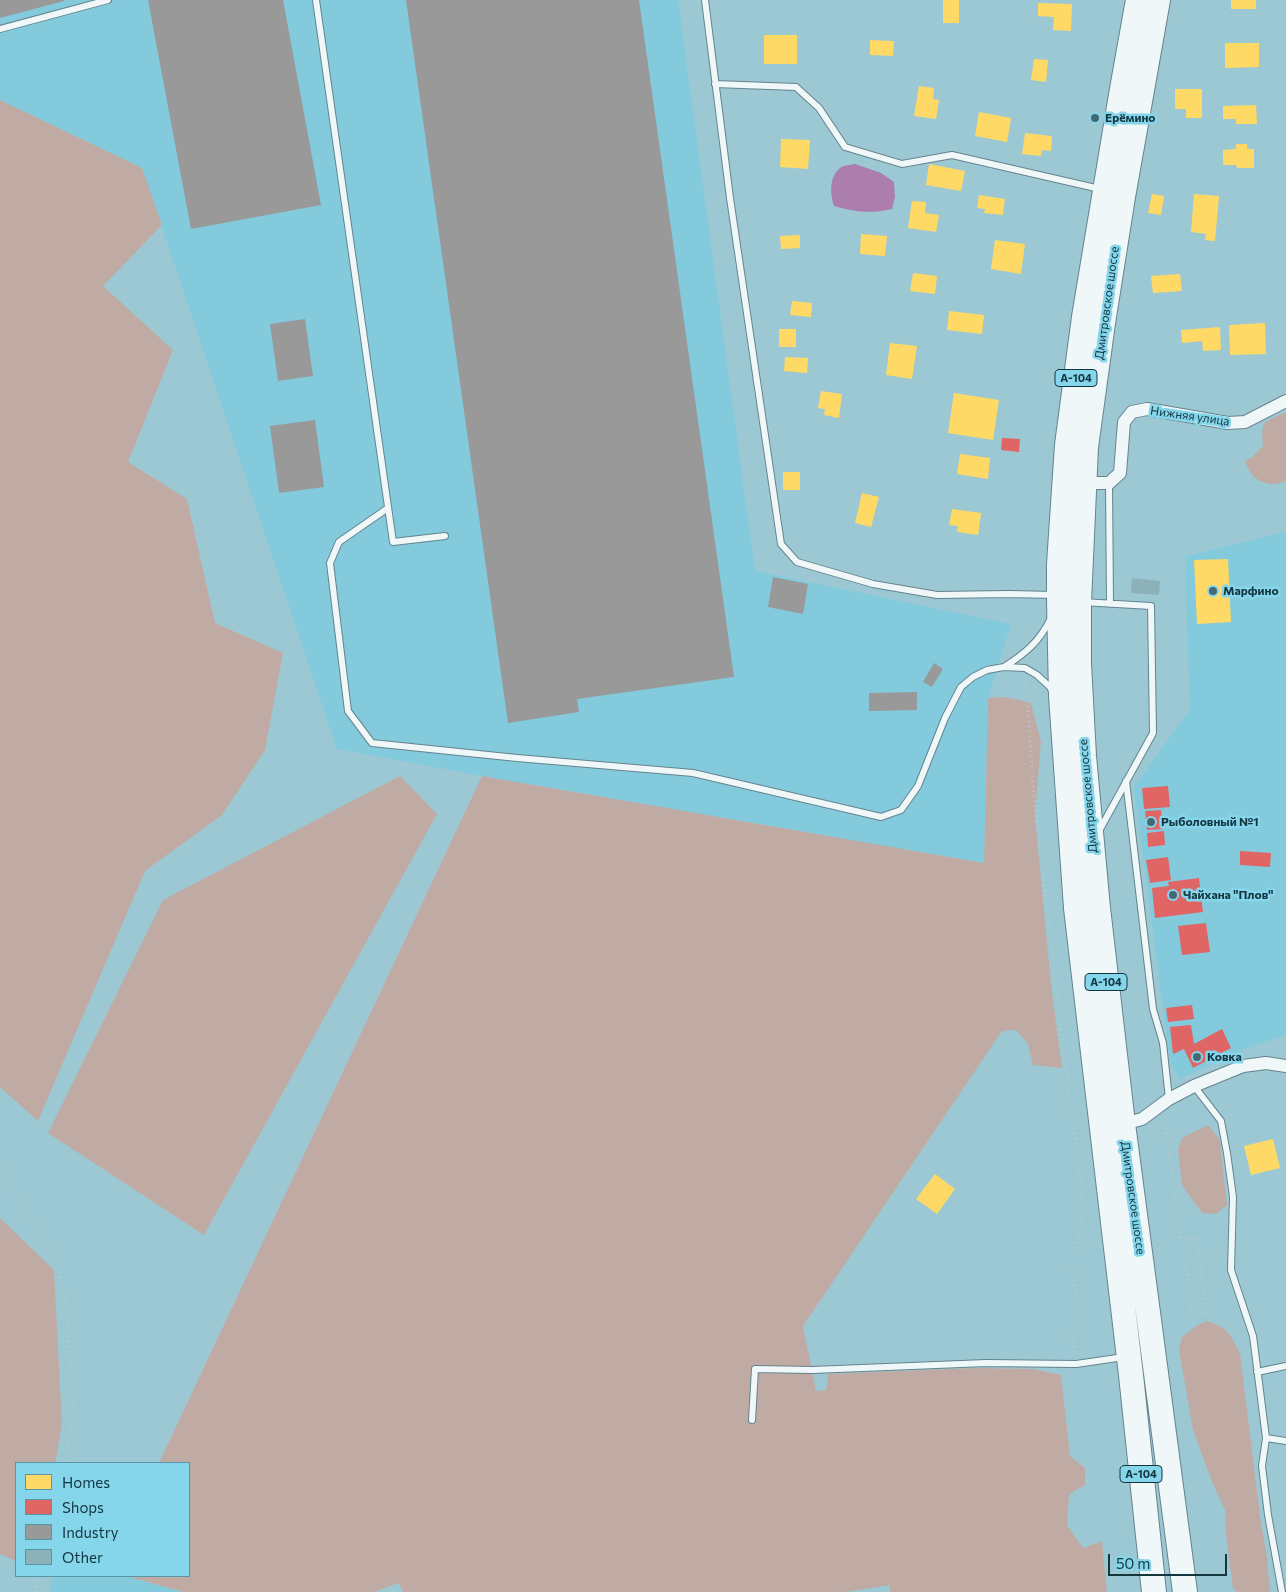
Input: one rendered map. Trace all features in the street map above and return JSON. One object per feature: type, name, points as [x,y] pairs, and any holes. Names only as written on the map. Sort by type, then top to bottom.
[{"type":"highway","name":"Дмитровское шоссе","points":[[1138,0],[1084,317],[1067,445],[1059,564],[1079,664],[1084,756],[1098,908],[1123,1124],[1185,1592]]},
{"type":"highway","name":"Дмитровское шоссе","points":[[1154,1592],[1076,908],[1062,707],[1066,599],[1084,483],[1086,447],[1123,198],[1158,0]]},
{"type":"street","name":"Нижняя улица","points":[[1109,483],[1120,473],[1124,422],[1132,412],[1147,409],[1228,424],[1244,422],[1286,401]]},
{"type":"street","points":[[1084,483],[1109,483]]},
{"type":"street","points":[[1123,1124],[1142,1118],[1166,1101],[1194,1086],[1243,1066],[1266,1062],[1286,1066]]},
{"type":"lane","points":[[0,29],[108,0]]},
{"type":"lane","points":[[316,0],[393,542],[446,536]]},
{"type":"lane","points":[[705,0],[730,198],[781,544],[797,562],[873,584],[937,595],[1009,594],[1151,606],[1153,733],[1092,843]]},
{"type":"lane","points":[[715,84],[796,87],[819,108],[845,147],[902,164],[952,155],[1106,191]]},
{"type":"lane","points":[[1109,483],[1110,604]]},
{"type":"lane","points":[[388,508],[339,542],[330,563],[348,711],[372,743],[692,773],[881,817],[901,810],[918,786],[945,718],[962,687],[973,677],[987,670],[1004,666],[1023,655],[1037,641],[1066,599]]},
{"type":"lane","points":[[1004,666],[1025,668],[1037,676],[1050,687],[1062,707]]},
{"type":"lane","points":[[1126,781],[1152,1010],[1163,1043],[1166,1101]]},
{"type":"lane","points":[[1194,1086],[1221,1121],[1233,1197],[1231,1270],[1253,1336],[1266,1438],[1262,1466],[1268,1516],[1282,1592]]},
{"type":"lane","points":[[752,1420],[754,1369],[812,1370],[986,1363],[1076,1364],[1128,1357]]},
{"type":"lane","points":[[1257,1372],[1286,1366]]},
{"type":"lane","points":[[1266,1438],[1286,1441]]},
{"type":"path","points":[[1025,668],[1034,797],[1048,918],[1054,952],[1054,975],[1083,1200],[1076,1249]]},
{"type":"path","points":[[1166,1101],[1181,1239],[1197,1237],[1207,1313],[1192,1315],[1184,1251]]},
{"type":"path","points":[[0,1163],[7,1180],[55,1254],[66,1306],[74,1407],[66,1462]]},
{"type":"path","points":[[1072,1265],[1080,1328],[1071,1329],[1076,1364]]},
{"type":"path","points":[[35,1592],[37,1577]]},
{"type":"shaded area","points":[[0,0],[678,0],[755,571],[1011,624],[988,698],[984,863],[337,749],[142,168],[0,100]]},
{"type":"shaded area","points":[[0,100],[142,168],[162,225],[103,286],[173,350],[128,462],[187,499],[215,623],[283,653],[265,750],[222,815],[145,871],[38,1121],[0,1087]]},
{"type":"shaded area","points":[[855,164],[881,173],[894,182],[895,197],[892,209],[863,212],[834,206],[831,191],[832,181],[836,172],[841,167]]},
{"type":"shaded area","points":[[1286,412],[1286,481],[1273,484],[1266,483],[1255,478],[1247,468],[1245,461],[1263,446],[1263,426],[1265,423]]},
{"type":"shaded area","points":[[1286,532],[1286,1035],[1245,1049],[1180,1079],[1170,1061],[1134,787],[1190,709],[1185,556]]},
{"type":"shaded area","points":[[1006,697],[1031,703],[1041,742],[1035,816],[1051,984],[1062,1068],[1033,1065],[1028,1044],[1016,1030],[1002,1031],[803,1326],[816,1391],[826,1390],[828,1374],[975,1368],[1033,1369],[1061,1375],[1070,1456],[1085,1468],[1085,1485],[1069,1494],[1067,1525],[1083,1548],[1102,1541],[1107,1592],[890,1592],[890,1585],[846,1592],[403,1592],[399,1583],[374,1592],[183,1592],[130,1577],[190,1577],[190,1462],[159,1462],[482,776],[984,863],[988,698]]},
{"type":"shaded area","points":[[400,776],[437,814],[204,1235],[48,1133],[163,900]]},
{"type":"shaded area","points":[[1208,1125],[1220,1140],[1227,1205],[1216,1214],[1202,1213],[1182,1185],[1178,1150],[1182,1138]]},
{"type":"shaded area","points":[[0,1218],[54,1270],[62,1425],[55,1462],[15,1462],[15,1561],[0,1554]]},
{"type":"shaded area","points":[[1206,1321],[1228,1332],[1240,1353],[1270,1592],[1238,1592],[1233,1589],[1226,1535],[1225,1510],[1212,1482],[1193,1430],[1179,1350],[1182,1337]]},
{"type":"shaded area","points":[[54,1577],[130,1577],[183,1592],[49,1592]]},
{"type":"building: Homes","points":[[943,0],[959,0],[959,23],[943,23]]},
{"type":"building: Homes","points":[[1231,0],[1256,0],[1256,9],[1231,9]]},
{"type":"building: Homes","points":[[1038,3],[1072,4],[1071,31],[1053,30],[1054,17],[1038,16]]},
{"type":"building: Homes","points":[[764,35],[797,35],[797,64],[764,64]]},
{"type":"building: Homes","points":[[870,40],[894,41],[893,56],[870,55]]},
{"type":"building: Homes","points":[[1225,43],[1259,43],[1259,67],[1225,68]]},
{"type":"building: Homes","points":[[1034,59],[1048,60],[1046,82],[1031,80]]},
{"type":"building: Homes","points":[[919,86],[934,88],[933,99],[939,100],[936,119],[914,116]]},
{"type":"building: Homes","points":[[1175,89],[1202,89],[1202,118],[1186,118],[1186,109],[1175,109]]},
{"type":"building: Homes","points":[[1256,105],[1257,124],[1236,124],[1236,119],[1223,119],[1223,106]]},
{"type":"building: Homes","points":[[979,112],[1011,118],[1007,142],[975,136]]},
{"type":"building: Homes","points":[[1025,133],[1052,136],[1051,151],[1042,150],[1041,156],[1022,154]]},
{"type":"building: Homes","points":[[781,139],[810,140],[808,169],[780,167]]},
{"type":"building: Homes","points":[[1236,144],[1247,144],[1247,149],[1254,149],[1254,168],[1237,168],[1236,165],[1223,165],[1223,150],[1236,149]]},
{"type":"building: Homes","points":[[929,164],[965,171],[961,191],[926,185]]},
{"type":"building: Homes","points":[[1152,194],[1164,196],[1161,215],[1148,213]]},
{"type":"building: Homes","points":[[1194,194],[1219,196],[1215,241],[1205,240],[1206,234],[1191,232]]},
{"type":"building: Homes","points":[[979,195],[1005,199],[1003,215],[984,213],[985,209],[977,208]]},
{"type":"building: Homes","points":[[912,201],[926,202],[925,213],[939,215],[936,232],[908,228]]},
{"type":"building: Homes","points":[[861,234],[887,236],[885,256],[860,254]]},
{"type":"building: Homes","points":[[800,235],[800,248],[781,249],[780,236]]},
{"type":"building: Homes","points":[[995,240],[1025,244],[1021,274],[991,269]]},
{"type":"building: Homes","points":[[913,273],[937,276],[935,294],[910,291]]},
{"type":"building: Homes","points":[[1180,274],[1182,291],[1153,293],[1151,276]]},
{"type":"building: Homes","points":[[792,301],[812,303],[811,317],[790,315]]},
{"type":"building: Homes","points":[[949,311],[984,315],[982,334],[947,330]]},
{"type":"building: Homes","points":[[1265,323],[1266,354],[1230,355],[1229,325]]},
{"type":"building: Homes","points":[[1220,327],[1221,350],[1203,351],[1202,341],[1182,343],[1181,330]]},
{"type":"building: Homes","points":[[779,329],[796,329],[796,347],[779,347]]},
{"type":"building: Homes","points":[[890,343],[917,346],[912,379],[886,375]]},
{"type":"building: Homes","points":[[785,357],[808,358],[807,373],[784,371]]},
{"type":"building: Homes","points":[[821,391],[842,394],[839,418],[824,415],[825,409],[818,408]]},
{"type":"building: Homes","points":[[954,393],[999,400],[993,440],[948,433]]},
{"type":"building: Homes","points":[[960,454],[990,458],[988,479],[957,474]]},
{"type":"building: Homes","points":[[783,472],[800,472],[800,490],[783,490]]},
{"type":"building: Homes","points":[[862,493],[879,497],[871,527],[855,523]]},
{"type":"building: Homes","points":[[952,509],[981,513],[978,535],[957,532],[958,526],[949,525]]},
{"type":"building: Homes","name":"Марфино","points":[[1228,559],[1231,622],[1197,624],[1194,560]]},
{"type":"building: Homes","points":[[1273,1139],[1280,1168],[1251,1175],[1244,1146]]},
{"type":"building: Homes","points":[[935,1174],[955,1189],[937,1214],[916,1199]]},
{"type":"building: Shops","points":[[1002,438],[1020,439],[1019,452],[1001,450]]},
{"type":"building: Shops","points":[[1168,786],[1170,807],[1144,809],[1142,788]]},
{"type":"building: Shops","points":[[1161,810],[1163,829],[1147,830],[1145,811]]},
{"type":"building: Shops","points":[[1164,831],[1165,845],[1148,847],[1147,833]]},
{"type":"building: Shops","points":[[1240,851],[1271,853],[1270,867],[1240,865]]},
{"type":"building: Shops","points":[[1168,857],[1171,880],[1150,883],[1146,860]]},
{"type":"building: Shops","points":[[1199,878],[1203,912],[1155,918],[1152,888],[1169,886],[1168,882]]},
{"type":"building: Shops","points":[[1206,923],[1210,952],[1182,955],[1178,926]]},
{"type":"building: Shops","points":[[1192,1005],[1194,1019],[1168,1022],[1166,1008]]},
{"type":"building: Shops","points":[[1191,1025],[1194,1044],[1222,1029],[1231,1048],[1193,1068],[1184,1049],[1173,1054],[1170,1027]]},
{"type":"building: Industry","points":[[0,0],[64,0],[64,1],[0,18]]},
{"type":"building: Industry","points":[[148,0],[283,0],[321,205],[191,229]]},
{"type":"building: Industry","points":[[406,0],[639,0],[734,677],[577,699],[579,712],[508,723]]},
{"type":"building: Industry","points":[[305,319],[313,376],[278,381],[270,324]]},
{"type":"building: Industry","points":[[315,420],[324,487],[279,493],[270,426]]},
{"type":"building: Industry","points":[[773,577],[808,584],[803,614],[768,607]]},
{"type":"building: Industry","points":[[934,663],[943,669],[932,687],[923,682]]},
{"type":"building: Industry","points":[[917,692],[917,710],[869,711],[869,693]]},
{"type":"building: Other","points":[[1132,578],[1160,581],[1159,595],[1131,593]]},
{"type":"place","name":"Ерёмино","points":[[1095,118]]},
{"type":"place","name":"Марфино","points":[[1213,591]]},
{"type":"place","name":"Рыболовный №1","points":[[1151,822]]},
{"type":"place","name":"Чайхана \"Плов\"","points":[[1173,895]]},
{"type":"place","name":"Ковка","points":[[1197,1057]]}]
